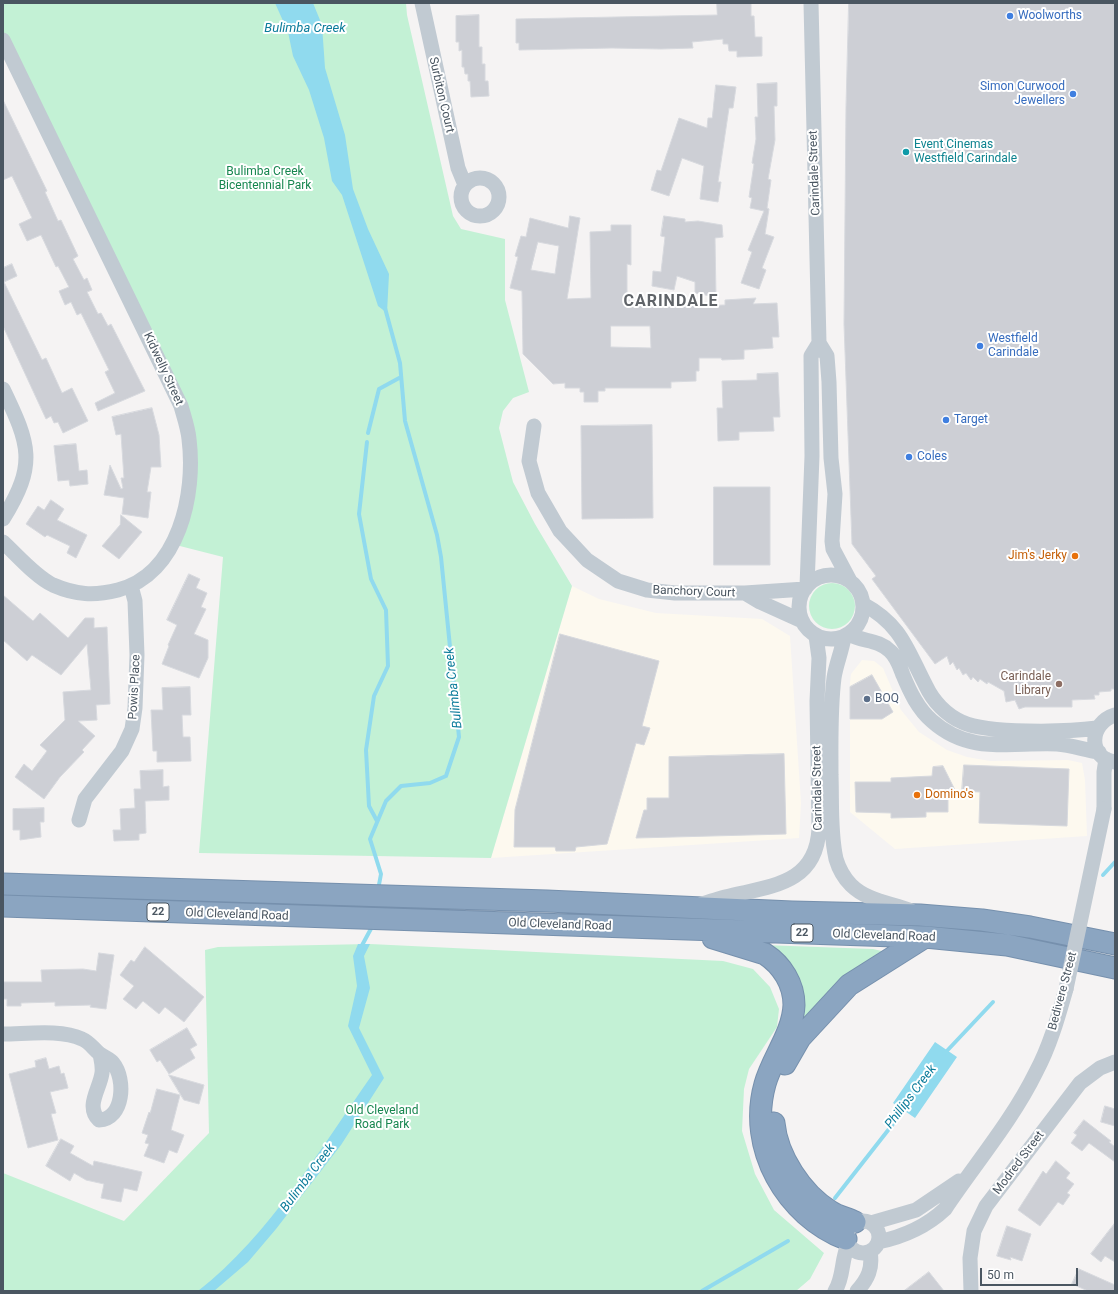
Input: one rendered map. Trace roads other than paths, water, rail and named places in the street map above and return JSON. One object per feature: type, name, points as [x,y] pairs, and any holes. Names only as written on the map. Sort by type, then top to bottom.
[{"type":"highway","name":"Old Cleveland Road","points":[[3,884],[696,906],[920,915],[982,920],[1030,927],[1115,944]]},
{"type":"highway","name":"Old Cleveland Road","points":[[3,906],[313,918],[680,928],[925,938],[1007,945],[1115,968]]},
{"type":"highway","points":[[680,928],[757,950],[772,959],[786,976],[793,995],[792,1015],[765,1084],[762,1096],[760,1121],[764,1147],[775,1176],[793,1201],[816,1222],[836,1235],[855,1232]]},
{"type":"highway","points":[[855,1232],[825,1208],[801,1184],[787,1165],[775,1134],[773,1110],[776,1090],[792,1050],[835,998],[850,984],[864,974],[925,938]]},
{"type":"street","name":"Surbiton Court","points":[[422,3],[458,168],[465,185]]},
{"type":"street","name":"Carindale Street","points":[[811,3],[819,343],[827,356],[829,382],[831,458],[835,494],[832,541],[833,549],[850,581]]},
{"type":"street","name":"Kidwelly Street","points":[[3,40],[181,406],[189,438],[190,469],[188,496],[172,544],[158,567],[131,586],[98,595],[76,593],[52,585],[3,542]]},
{"type":"street","name":"Carindale Street","points":[[806,587],[812,463],[811,356],[819,343]]},
{"type":"street","points":[[3,389],[16,415],[26,444],[26,469],[19,491],[3,519]]},
{"type":"street","name":"Banchory Court","points":[[534,426],[530,461],[538,493],[560,531],[587,560],[618,581],[647,590],[675,593],[745,593],[806,587]]},
{"type":"street","points":[[826,576],[843,578],[850,581],[860,594],[863,604],[860,621],[846,635],[835,639],[816,636],[808,630],[802,621],[800,604],[806,587],[817,579],[826,576]]},
{"type":"street","name":"Powis Place","points":[[79,820],[85,799],[122,751],[132,729],[135,708],[137,655],[136,600],[131,586]]},
{"type":"street","name":"Banchory Court","points":[[745,593],[786,615],[802,621]]},
{"type":"street","points":[[863,604],[880,613],[890,623],[906,645],[931,695],[951,716],[962,722],[989,728],[1077,731],[1097,728],[1108,717],[1115,715]]},
{"type":"street","name":"Carindale Street","points":[[846,635],[834,680],[831,725],[832,832],[837,860],[844,877],[859,892],[869,898],[891,903],[920,915]]},
{"type":"street","points":[[846,635],[856,639],[878,643],[891,652],[897,661],[916,703],[931,721],[954,736],[983,745],[1055,744],[1106,758]]},
{"type":"street","name":"Carindale Street","points":[[696,906],[725,897],[788,882],[798,874],[812,857],[818,839],[819,829],[817,701],[818,658],[816,636]]},
{"type":"street","name":"Bedivere Street","points":[[874,1247],[914,1230],[936,1217],[945,1209],[1015,1107],[1036,1072],[1059,1015],[1066,989],[1104,809],[1104,772],[1106,758],[1094,740],[1097,728]]},
{"type":"street","name":"Bedivere Street","points":[[1104,809],[1115,789]]},
{"type":"street","points":[[3,1034],[64,1034],[80,1038],[91,1044],[100,1054]]},
{"type":"street","name":"Modred Street","points":[[971,1291],[970,1258],[974,1231],[986,1206],[1080,1083],[1100,1068],[1115,1062]]},
{"type":"street","name":"Bedivere Street","points":[[855,1232],[916,1210],[967,1176]]},
{"type":"street","points":[[855,1232],[878,1231],[870,1270],[864,1283],[857,1291]]},
{"type":"street","points":[[855,1232],[855,1252],[874,1247]]},
{"type":"street","points":[[835,1291],[841,1276],[844,1254],[855,1232]]},
{"type":"water","name":"Bulimba Creek","points":[[275,3],[313,3],[322,25],[325,68],[345,135],[353,189],[368,229],[389,274],[387,313],[378,306],[342,195],[332,181],[324,138],[309,90],[293,56],[288,32]]},
{"type":"water","points":[[358,944],[370,944],[364,956],[370,988],[359,1028],[384,1078],[341,1145],[276,1229],[248,1262],[214,1291],[198,1291],[224,1269],[271,1218],[313,1161],[372,1075],[348,1026],[357,986],[353,956]]},
{"type":"water","points":[[935,1042],[957,1057],[915,1118],[893,1103]]},
{"type":"waterway","name":"Bulimba Creek","points":[[378,890],[381,874],[370,839],[386,801],[401,786],[430,783],[446,776],[459,737],[441,557],[437,535],[405,421],[400,363],[385,308]]},
{"type":"waterway","points":[[368,433],[379,389],[401,377]]},
{"type":"waterway","points":[[367,442],[359,514],[371,579],[386,610],[388,666],[374,696],[366,750],[369,806],[377,821]]},
{"type":"waterway","name":"Phillips Creek","points":[[1103,875],[1115,862]]},
{"type":"waterway","name":"Bulimba Creek","points":[[360,949],[373,925]]},
{"type":"waterway","name":"Phillips Creek","points":[[944,1054],[993,1002]]},
{"type":"waterway","name":"Phillips Creek","points":[[835,1198],[907,1106]]},
{"type":"waterway","name":"Phillips Creek","points":[[702,1291],[788,1241]]},
{"type":"place","name":"Woolworths","points":[[1010,16]]},
{"type":"place","name":"Simon Curwood Jewellers","points":[[1073,94]]},
{"type":"place","name":"Event Cinemas Westfield Carindale","points":[[906,152]]},
{"type":"place","name":"Westfield Carindale","points":[[980,346]]},
{"type":"place","name":"Target","points":[[946,420]]},
{"type":"place","name":"Coles","points":[[909,457]]},
{"type":"place","name":"Jim's Jerky","points":[[1075,556]]},
{"type":"place","name":"Carindale Library","points":[[1059,684]]},
{"type":"place","name":"BOQ","points":[[867,699]]},
{"type":"place","name":"Domino's","points":[[917,795]]},
{"type":"district","name":"CARINDALE","points":[[671,302]]},
{"type":"park label","name":"Bulimba Creek Bicentennial Park","points":[[265,179]]},
{"type":"park label","name":"Old Cleveland Road Park","points":[[382,1118]]}]
